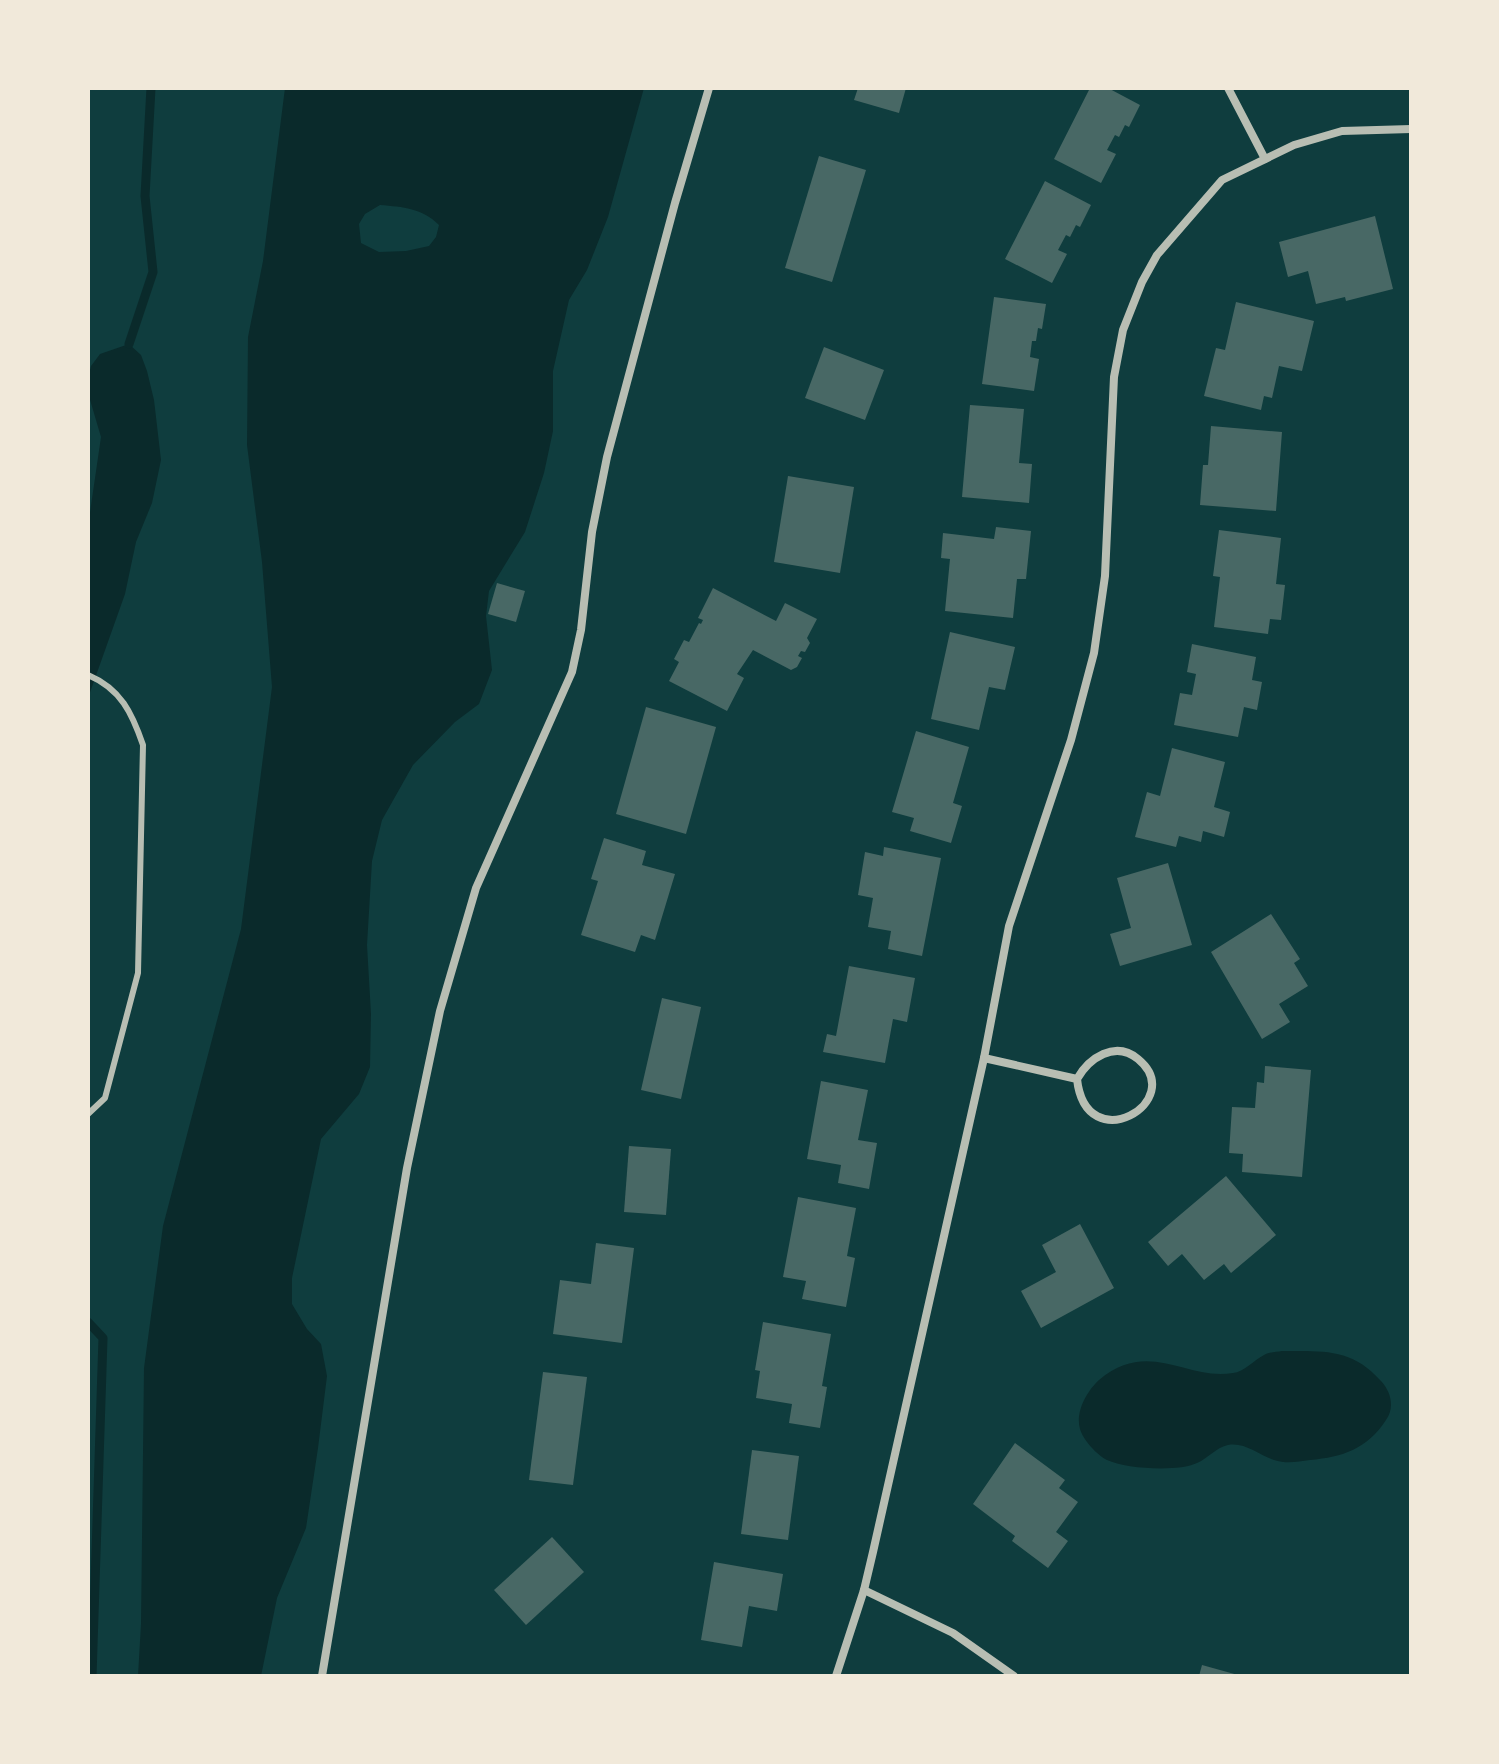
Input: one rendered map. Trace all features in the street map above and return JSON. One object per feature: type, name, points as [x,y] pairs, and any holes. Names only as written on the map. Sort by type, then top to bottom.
[{"type":"street","points":[[322,1676],[407,1168],[440,1011],[476,888],[572,672],[581,630],[592,532],[607,457],[709,88]]},
{"type":"street","points":[[1228,88],[1265,159]]},
{"type":"street","points":[[836,1676],[864,1590],[984,1058],[1009,926],[1071,740],[1094,653],[1105,576],[1114,377],[1123,330],[1142,282],[1157,255],[1222,180],[1294,145],[1342,131],[1411,129]]},
{"type":"street","points":[[1123,1052],[1137,1057],[1147,1069],[1152,1082],[1151,1095],[1143,1108],[1131,1117],[1102,1119],[1089,1110],[1079,1095],[1077,1079],[1086,1064],[1096,1056],[1123,1052]]},
{"type":"street","points":[[984,1058],[1077,1079]]},
{"type":"street","points":[[864,1590],[953,1633],[1014,1676]]},
{"type":"lane","points":[[88,675],[103,681],[131,710],[143,745],[138,973],[105,1098],[88,1114]]},
{"type":"water","points":[[285,88],[644,88],[608,217],[587,270],[569,300],[553,371],[553,431],[544,473],[525,532],[489,591],[486,616],[492,670],[479,704],[455,722],[413,765],[382,820],[372,861],[367,945],[370,1067],[359,1094],[321,1139],[292,1278],[292,1304],[307,1329],[321,1344],[327,1376],[306,1528],[277,1598],[261,1676],[138,1676],[144,1368],[163,1226],[241,929],[272,687],[262,562],[247,445],[248,337],[263,261]],"holes":[[[380,205],[404,208],[433,219],[439,225],[436,237],[429,246],[406,251],[379,252],[361,243],[359,224],[365,214]]]},
{"type":"water","points":[[129,344],[141,355],[147,371],[154,400],[161,460],[152,503],[136,542],[125,594],[88,698],[88,526],[101,437],[88,393],[88,378],[91,366],[100,354]]},
{"type":"water","points":[[1282,1351],[1336,1354],[1359,1362],[1370,1370],[1381,1381],[1391,1400],[1389,1415],[1379,1430],[1362,1445],[1333,1457],[1283,1462],[1246,1447],[1228,1445],[1197,1463],[1165,1468],[1126,1466],[1107,1460],[1091,1447],[1082,1433],[1079,1416],[1086,1396],[1099,1380],[1117,1368],[1134,1362],[1151,1361],[1199,1372],[1233,1373],[1266,1354]]},
{"type":"building","points":[[858,88],[906,88],[899,113],[854,100]]},
{"type":"building","points":[[1090,88],[1108,88],[1140,105],[1129,127],[1125,125],[1119,137],[1115,135],[1107,150],[1116,154],[1101,183],[1054,159]]},
{"type":"building","points":[[819,156],[866,170],[832,282],[785,268]]},
{"type":"building","points":[[1045,181],[1091,205],[1080,227],[1076,225],[1070,237],[1066,235],[1058,250],[1067,254],[1052,283],[1005,259]]},
{"type":"building","points":[[1375,216],[1393,289],[1346,301],[1345,297],[1316,304],[1308,271],[1288,277],[1279,242]]},
{"type":"building","points":[[994,297],[1046,304],[1042,329],[1038,328],[1036,341],[1032,341],[1030,357],[1039,359],[1034,391],[982,384]]},
{"type":"building","points":[[1236,302],[1314,321],[1302,371],[1279,366],[1272,398],[1264,396],[1261,410],[1204,396],[1216,348],[1225,350]]},
{"type":"building","points":[[824,347],[884,370],[865,420],[805,398]]},
{"type":"building","points":[[970,405],[1024,409],[1019,463],[1032,464],[1029,503],[962,497]]},
{"type":"building","points":[[1211,426],[1282,432],[1276,511],[1200,505],[1203,465],[1208,465]]},
{"type":"building","points":[[788,476],[854,487],[840,573],[774,562]]},
{"type":"building","points":[[996,527],[1031,531],[1026,579],[1017,579],[1013,618],[945,611],[950,559],[941,558],[943,533],[994,539]]},
{"type":"building","points":[[1219,530],[1281,538],[1276,584],[1285,585],[1281,620],[1270,619],[1268,634],[1214,627],[1220,577],[1213,576]]},
{"type":"building","points":[[497,583],[525,591],[516,622],[488,614]]},
{"type":"building","points":[[713,588],[776,621],[785,603],[817,619],[807,638],[810,643],[805,652],[801,651],[798,656],[802,658],[797,667],[791,670],[753,650],[737,674],[744,678],[727,711],[669,681],[679,662],[674,659],[684,640],[689,642],[701,624],[703,620],[698,618]]},
{"type":"building","points":[[950,632],[1015,647],[1005,690],[989,687],[979,730],[931,719]]},
{"type":"building","points":[[1192,644],[1256,657],[1252,680],[1262,682],[1257,710],[1244,707],[1238,737],[1174,725],[1180,693],[1192,695],[1196,674],[1187,672]]},
{"type":"building","points":[[646,707],[716,727],[686,834],[616,814]]},
{"type":"building","points":[[916,731],[969,747],[953,803],[962,806],[951,843],[910,831],[914,818],[892,812]]},
{"type":"building","points":[[1172,748],[1225,762],[1214,807],[1230,812],[1224,837],[1203,831],[1201,842],[1179,836],[1176,847],[1135,837],[1147,792],[1160,796]]},
{"type":"building","points":[[604,838],[646,851],[642,865],[675,874],[655,940],[641,935],[635,952],[581,935],[598,881],[591,879]]},
{"type":"building","points":[[884,847],[941,858],[922,956],[888,949],[891,931],[868,927],[873,898],[858,895],[865,852],[883,856]]},
{"type":"building","points":[[1168,863],[1192,945],[1120,966],[1110,934],[1131,928],[1117,878]]},
{"type":"building","points":[[1271,914],[1300,959],[1294,963],[1308,986],[1279,1004],[1290,1022],[1262,1039],[1211,952]]},
{"type":"building","points":[[849,966],[915,978],[907,1022],[893,1019],[885,1063],[823,1052],[827,1034],[836,1036]]},
{"type":"building","points":[[662,998],[701,1007],[681,1099],[641,1090]]},
{"type":"building","points":[[1265,1066],[1311,1070],[1302,1177],[1242,1172],[1243,1154],[1229,1153],[1232,1107],[1255,1108],[1257,1082],[1264,1083]]},
{"type":"building","points":[[821,1081],[868,1090],[858,1140],[877,1143],[869,1189],[838,1183],[841,1165],[807,1159]]},
{"type":"building","points":[[629,1146],[671,1149],[666,1215],[624,1212]]},
{"type":"building","points":[[1226,1176],[1276,1235],[1231,1273],[1224,1264],[1204,1280],[1182,1254],[1168,1266],[1148,1242]]},
{"type":"building","points":[[798,1197],[856,1208],[847,1256],[855,1258],[846,1307],[802,1299],[806,1281],[783,1277]]},
{"type":"building","points":[[1080,1224],[1114,1288],[1041,1328],[1021,1291],[1056,1272],[1042,1245]]},
{"type":"building","points":[[596,1243],[634,1248],[622,1343],[553,1334],[560,1280],[591,1284]]},
{"type":"building","points":[[763,1322],[831,1334],[822,1386],[827,1387],[820,1428],[789,1423],[792,1404],[756,1398],[760,1371],[755,1370]]},
{"type":"building","points":[[543,1372],[587,1377],[573,1485],[529,1480]]},
{"type":"building","points":[[1015,1443],[1065,1480],[1059,1488],[1078,1502],[1056,1532],[1068,1541],[1048,1568],[1012,1541],[1015,1536],[973,1504]]},
{"type":"building","points":[[752,1450],[799,1456],[788,1540],[741,1534]]},
{"type":"building","points":[[552,1537],[584,1572],[526,1625],[494,1590]]},
{"type":"building","points":[[714,1562],[783,1574],[777,1611],[749,1606],[742,1647],[701,1640]]},
{"type":"building","points":[[1202,1665],[1238,1675],[1238,1676],[1199,1676]]},
{"type":"waterway","points":[[129,344],[153,272],[145,196],[151,88]]},
{"type":"waterway","points":[[88,1322],[103,1338],[92,1676]]}]
